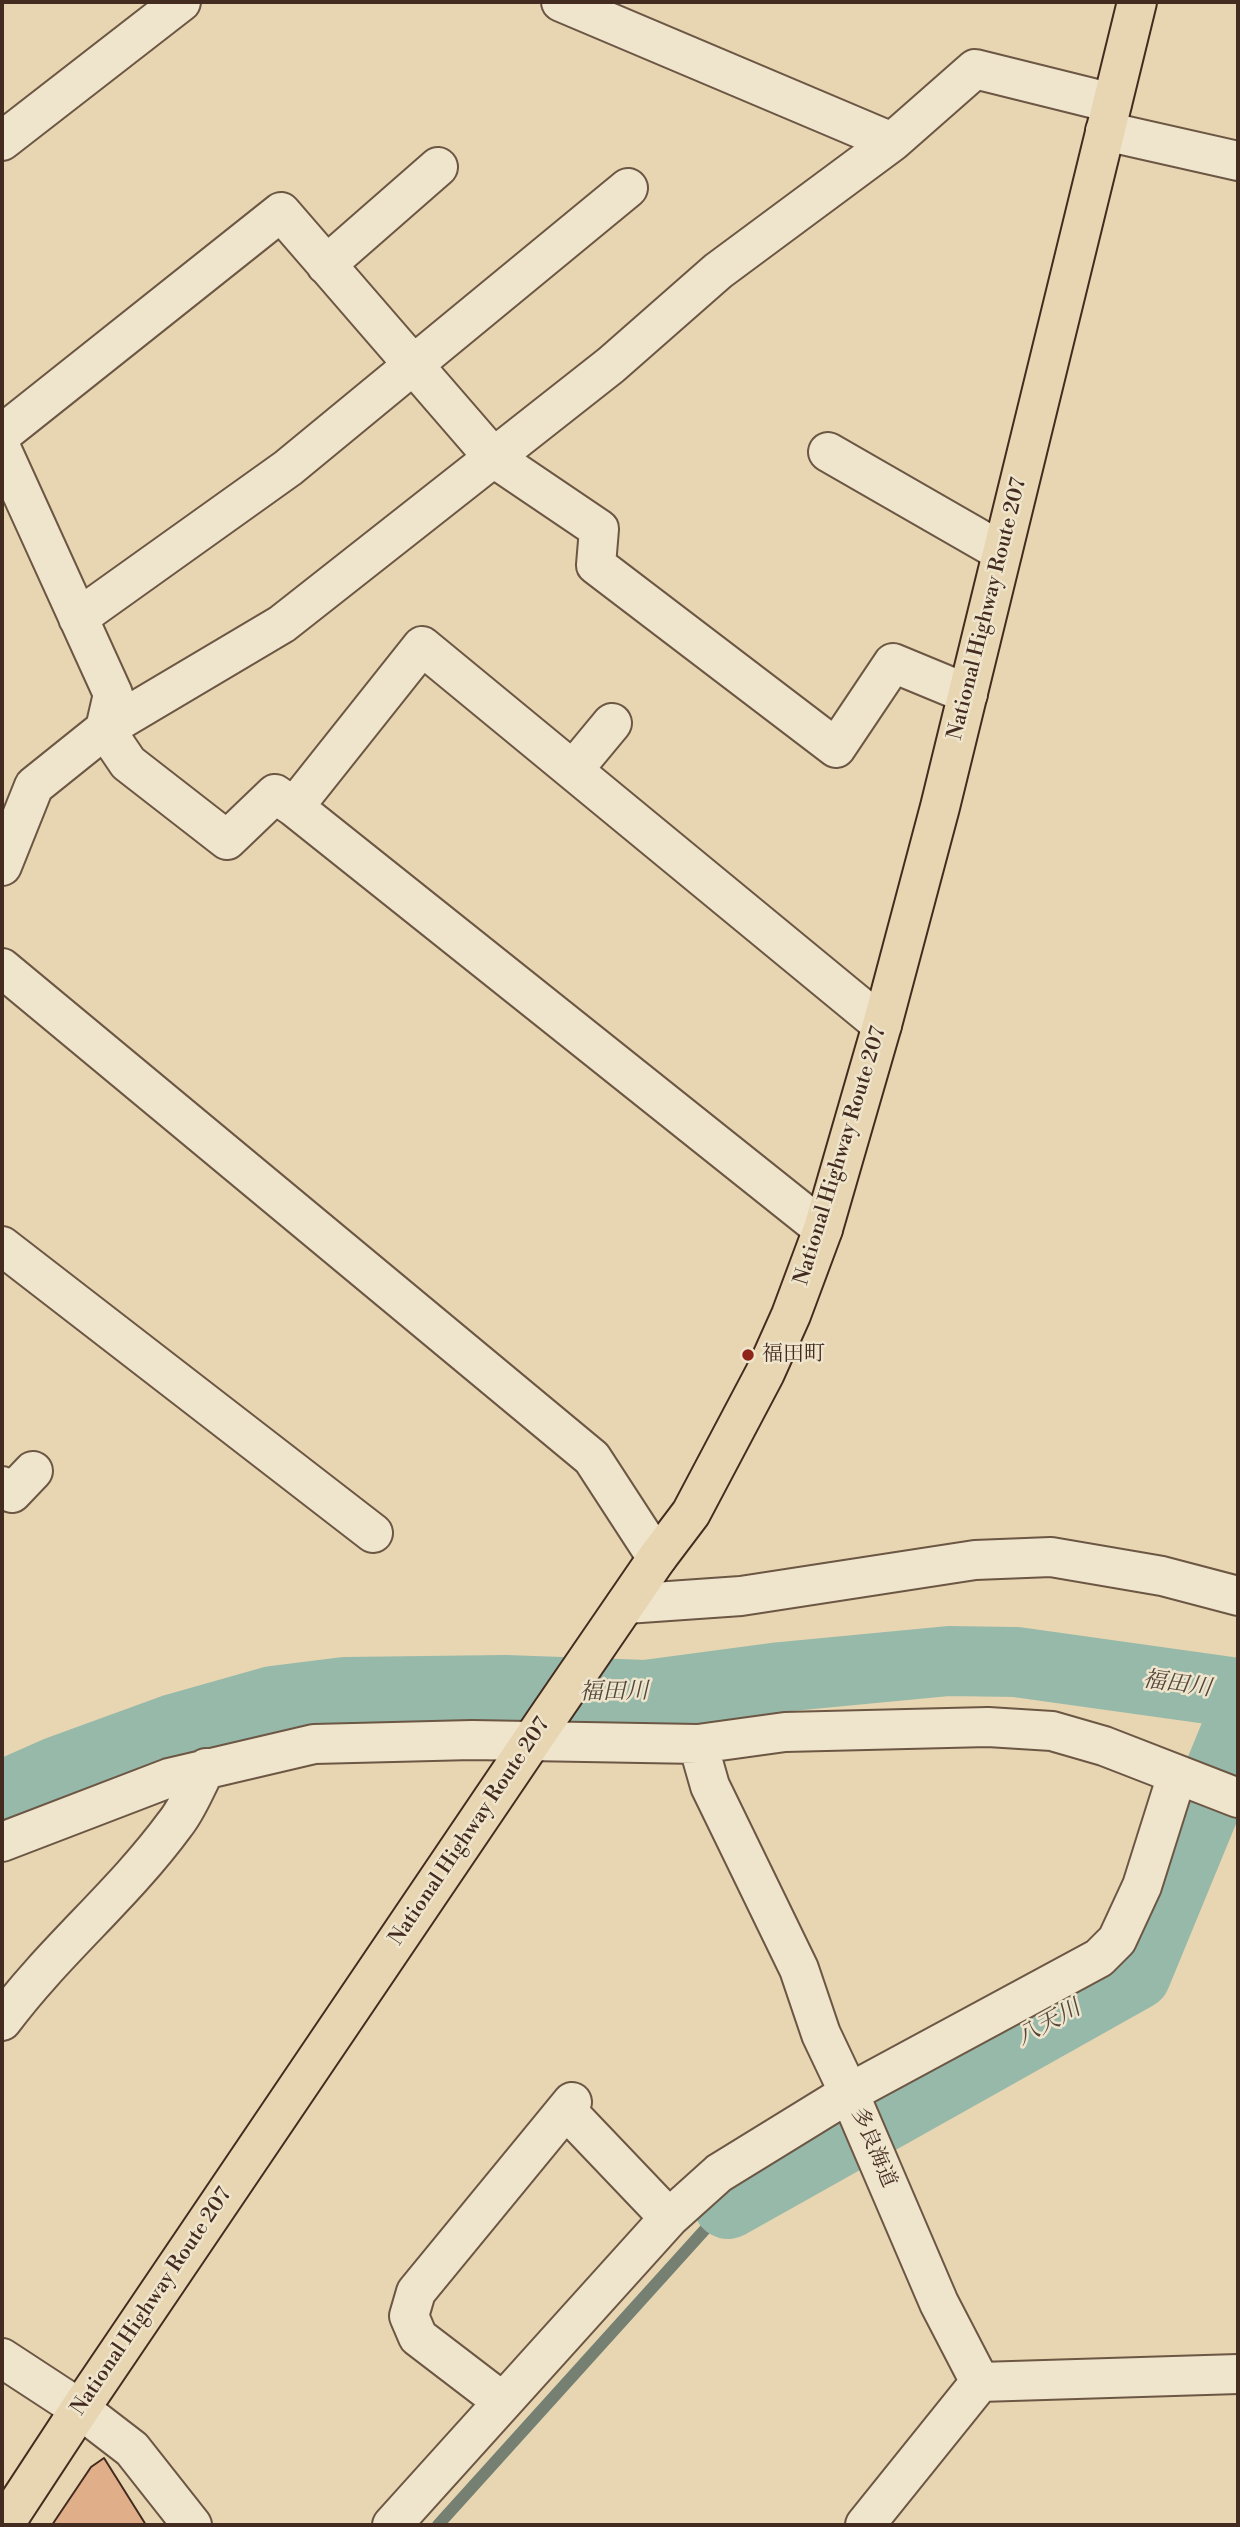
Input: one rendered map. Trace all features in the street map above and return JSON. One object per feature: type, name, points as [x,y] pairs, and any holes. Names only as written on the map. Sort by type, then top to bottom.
[{"type":"highway","name":"National Highway Route 207","points":[[4,2525],[539,1730],[691,1513],[765,1373],[791,1315],[823,1229],[881,1025],[968,694],[1137,2]]},
{"type":"street","points":[[2,141],[181,2]]},
{"type":"street","points":[[561,2],[892,142]]},
{"type":"street","points":[[2,866],[34,786],[105,729],[282,624],[611,365],[718,271],[892,142],[975,69],[1238,161]]},
{"type":"street","points":[[326,265],[438,167]]},
{"type":"street","points":[[78,618],[288,468],[628,188]]},
{"type":"street","points":[[2,434],[281,212],[494,458],[599,529],[596,565],[836,748],[893,663],[968,694]]},
{"type":"street","points":[[2,450],[113,694],[105,729],[128,763],[228,840],[275,794],[823,1229]]},
{"type":"street","points":[[828,452],[1002,552]]},
{"type":"street","points":[[294,807],[422,646],[881,1025]]},
{"type":"street","points":[[573,770],[612,723]]},
{"type":"street","points":[[2,968],[592,1458],[657,1558]]},
{"type":"street","points":[[2,1246],[373,1533]]},
{"type":"street","points":[[620,1613],[975,1560],[1051,1557],[1161,1576],[1238,1595]]},
{"type":"street","points":[[2,1842],[169,1778],[314,1744],[539,1730],[698,1744],[785,1732],[988,1727],[1052,1731],[1104,1746],[1238,1798]]},
{"type":"street","name":"多良海道","points":[[698,1744],[710,1786],[799,1969],[821,2035],[849,2093],[939,2302],[979,2382]]},
{"type":"street","points":[[2,2021],[21,1996],[177,1823],[205,1768]]},
{"type":"street","points":[[392,2525],[669,2218],[719,2173],[849,2093],[1099,1958],[1117,1940],[1143,1886],[1177,1774]]},
{"type":"street","points":[[503,2402],[418,2337],[409,2316],[416,2292],[569,2106],[669,2218]]},
{"type":"street","points":[[2,2358],[80,2409],[132,2449],[192,2525]]},
{"type":"street","points":[[865,2525],[979,2382],[1238,2374]]},
{"type":"building","points":[[104,2458],[146,2525],[52,2525],[91,2467]]},
{"type":"waterway","name":"福田川","points":[[2,1796],[56,1772],[174,1729],[273,1701],[345,1692],[505,1690],[646,1695],[781,1677],[949,1661],[1016,1662],[1238,1693]]},
{"type":"waterway","name":"八天川","points":[[728,2204],[1136,1975],[1238,1727]]},
{"type":"waterway","points":[[438,2525],[728,2204]]},
{"type":"place","name":"福田町","points":[[748,1355]]}]
